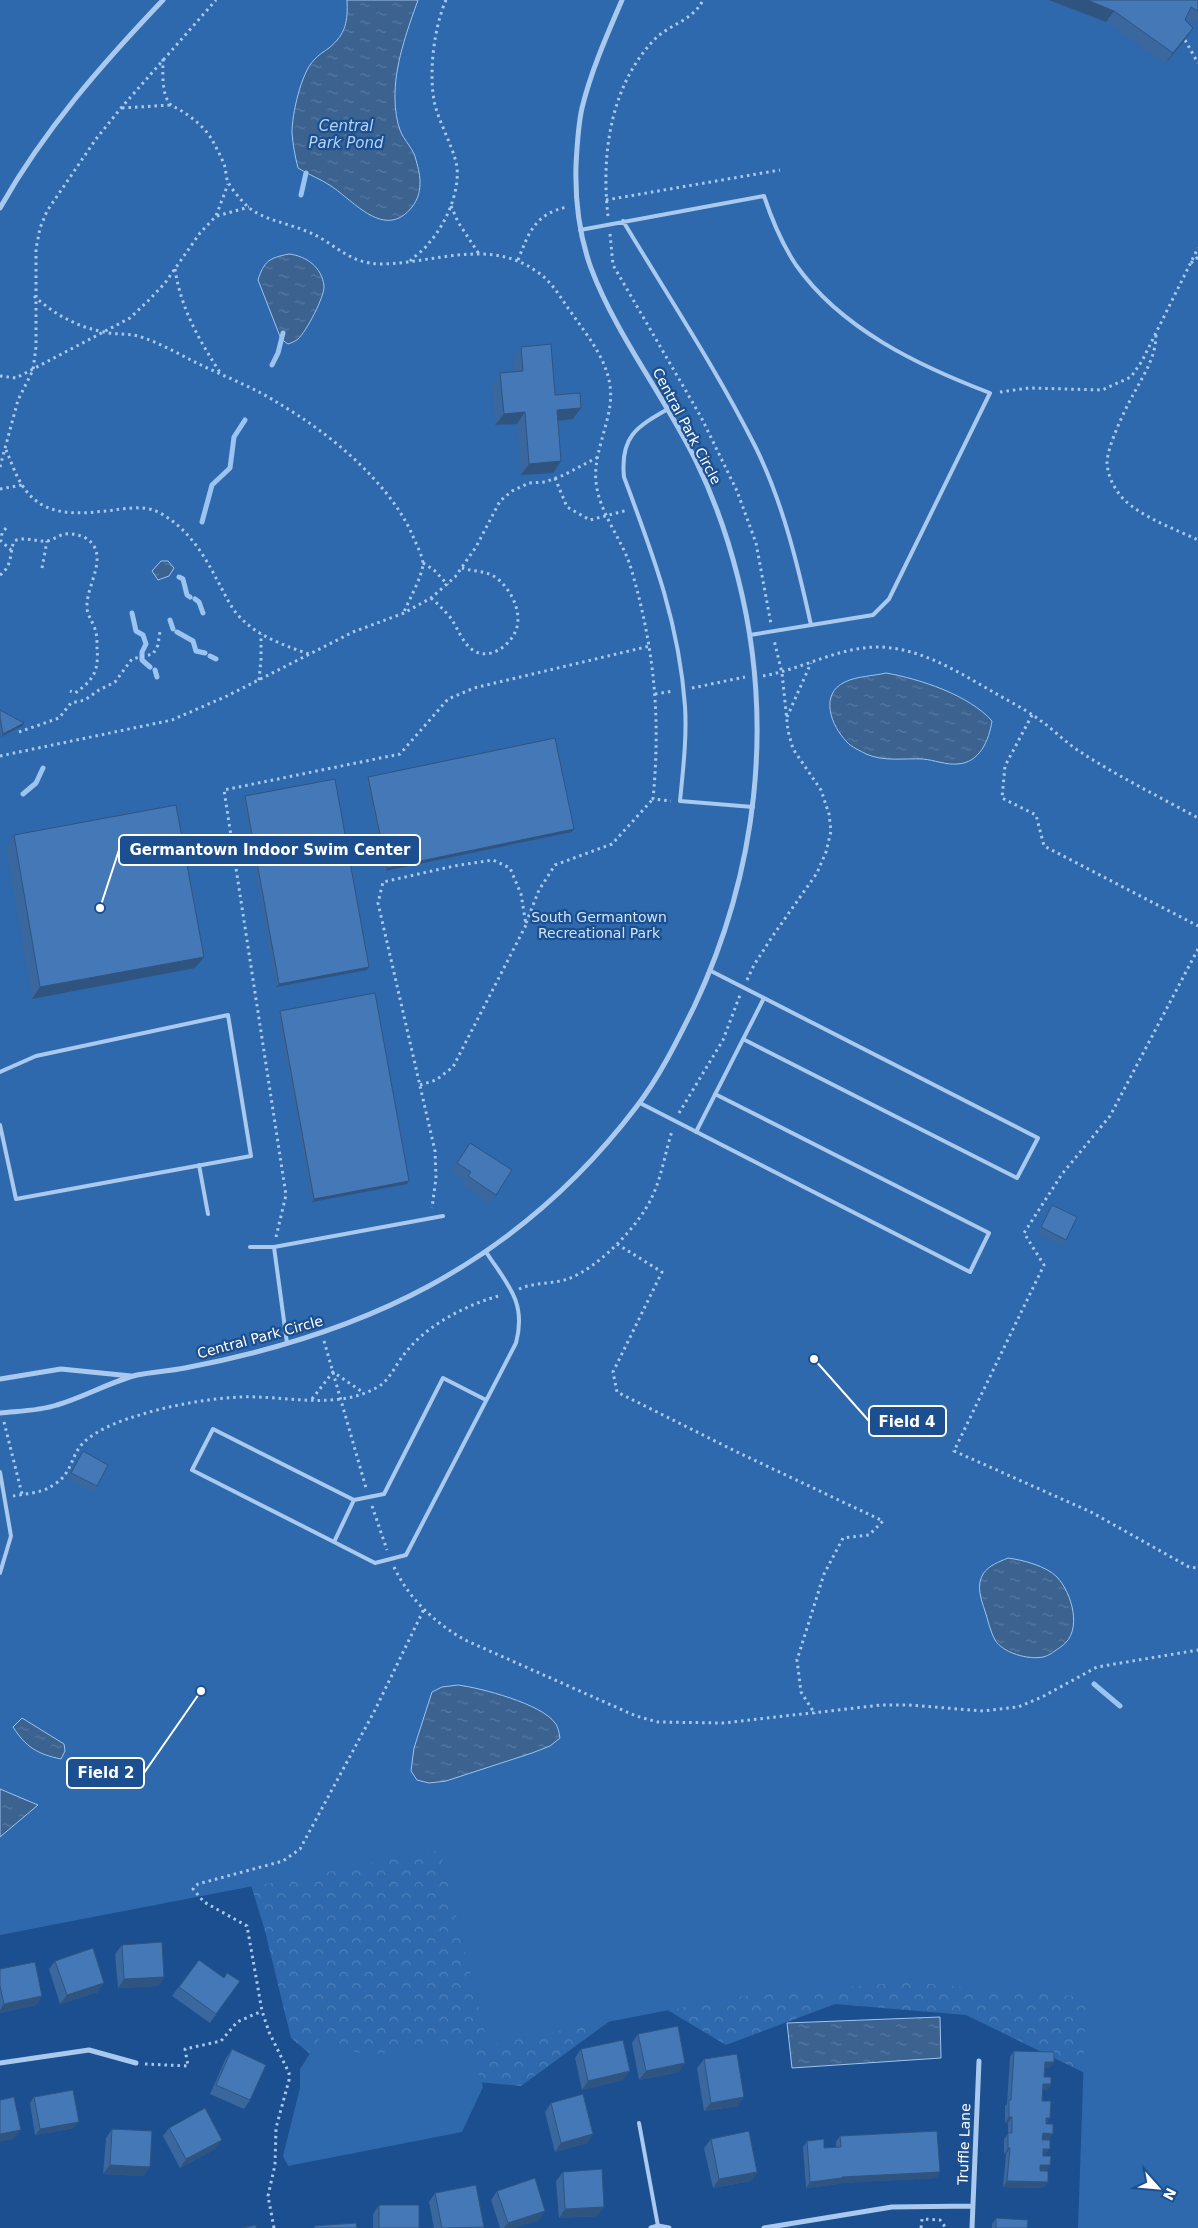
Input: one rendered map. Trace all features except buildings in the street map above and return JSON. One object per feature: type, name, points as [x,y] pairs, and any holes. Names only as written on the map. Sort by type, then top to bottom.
[{"type":"street","points":[[1,205],[42,141],[76,94],[162,0]]},
{"type":"street","name":"Central Park Circle","points":[[1,1413],[50,1407],[134,1376],[183,1368],[321,1333],[382,1310],[430,1286],[486,1252],[551,1201],[600,1153],[640,1103],[674,1049],[711,971],[732,909],[744,863],[753,807],[757,746],[756,677],[739,580],[720,517],[697,462],[608,306],[591,267],[580,230],[576,182],[577,143],[581,110],[594,68],[622,0]]},
{"type":"street","name":"Central Park Circle","points":[[0,1379],[61,1369],[134,1376]]},
{"type":"street","points":[[0,2063],[88,2050],[136,2063]]},
{"type":"street","name":"Truffle Lane","points":[[972,2228],[979,2061]]},
{"type":"street","points":[[764,2228],[892,2208],[973,2206]]},
{"type":"street","points":[[651,2228],[658,2226],[669,2228]]},
{"type":"lane","points":[[580,230],[764,196],[772,219],[795,264],[828,301],[866,331],[906,356],[947,377],[990,393],[889,599],[873,615],[750,635]]},
{"type":"lane","points":[[623,222],[729,398],[756,449],[782,515],[812,625]]},
{"type":"lane","points":[[668,409],[640,425],[630,436],[624,450],[622,462],[624,478],[667,596],[677,643],[685,707],[685,755],[680,802],[753,807]]},
{"type":"lane","points":[[711,971],[1038,1138],[1017,1178],[743,1039]]},
{"type":"lane","points":[[696,1132],[764,998]]},
{"type":"lane","points":[[0,1072],[36,1056],[228,1015],[250,1156],[16,1199],[0,1125]]},
{"type":"lane","points":[[640,1103],[970,1272],[989,1234],[715,1094]]},
{"type":"lane","points":[[199,1165],[208,1214]]},
{"type":"lane","points":[[250,1246],[274,1247],[443,1216]]},
{"type":"lane","points":[[274,1247],[287,1343]]},
{"type":"lane","points":[[486,1252],[516,1299],[520,1315],[520,1326],[516,1343],[406,1555],[375,1563],[192,1470],[213,1429],[354,1500],[384,1494],[442,1378],[486,1400]]},
{"type":"lane","points":[[0,1472],[10,1536],[0,1573]]},
{"type":"lane","points":[[334,1542],[354,1500]]},
{"type":"lane","points":[[639,2123],[658,2226]]},
{"type":"path","points":[[0,467],[18,400],[33,370],[36,347],[34,296],[36,249],[40,228],[47,211],[96,140],[121,108],[216,0]]},
{"type":"path","points":[[409,262],[429,244],[442,226],[451,205],[456,185],[456,163],[434,103],[433,70],[436,33],[446,0]]},
{"type":"path","points":[[4,1498],[48,1489],[64,1476],[83,1443],[106,1428],[132,1417],[209,1400],[242,1397],[341,1400],[364,1393],[379,1386],[391,1374],[406,1351],[424,1334],[448,1318],[483,1300],[526,1286],[568,1279],[591,1267],[617,1244],[652,1198],[662,1172],[675,1121],[724,1040],[743,987],[758,958],[817,873],[826,852],[831,831],[829,814],[821,790],[793,749],[782,672],[772,632],[756,543],[737,491],[697,410],[613,265],[606,200],[610,126],[629,76],[654,40],[691,16],[703,0]]},
{"type":"path","points":[[1185,40],[1198,64]]},
{"type":"path","points":[[163,59],[165,93],[171,105],[195,120],[210,137],[224,164],[228,183],[249,207],[266,217],[308,231],[323,239],[338,251],[357,260],[380,264],[479,254],[502,255],[518,260],[538,272],[551,284],[591,340],[603,361],[610,383],[610,405],[601,438],[596,482],[608,517],[628,561],[640,600],[650,646],[655,694],[657,752],[653,799],[612,844],[555,865],[539,890],[526,924],[453,1067],[436,1080],[420,1085]]},
{"type":"path","points":[[121,108],[171,105]]},
{"type":"path","points":[[606,200],[780,170]]},
{"type":"path","points":[[0,376],[16,378],[130,318],[150,299],[200,233],[216,216],[228,183]]},
{"type":"path","points":[[518,260],[528,235],[540,218],[552,210],[578,204]]},
{"type":"path","points":[[451,205],[458,222],[479,254]]},
{"type":"path","points":[[216,216],[249,207]]},
{"type":"path","points":[[990,393],[1029,388],[1102,390],[1130,377],[1142,361],[1198,248]]},
{"type":"path","points":[[1190,264],[1198,257]]},
{"type":"path","points":[[175,268],[178,292],[189,321],[223,375]]},
{"type":"path","points":[[34,296],[48,309],[68,320],[104,333],[137,336],[278,402],[300,417],[334,442],[365,471],[404,517],[423,563],[434,570],[448,585]]},
{"type":"path","points":[[1156,332],[1156,345],[1152,359],[1126,407],[1113,440],[1107,462],[1110,477],[1119,495],[1134,508],[1198,540]]},
{"type":"path","points":[[5,450],[22,485],[33,499],[45,506],[64,513],[134,508],[155,511],[173,522],[200,549],[229,603],[238,615],[261,634],[309,654]]},
{"type":"path","points":[[0,756],[172,720],[259,680],[354,632],[404,613],[431,598],[448,585],[476,547],[500,501],[512,491],[529,483],[555,478],[600,456]]},
{"type":"path","points":[[555,478],[567,507],[590,520],[608,517],[635,507]]},
{"type":"path","points":[[0,489],[22,485]]},
{"type":"path","points":[[6,528],[2,533],[1,541],[11,550]]},
{"type":"path","points":[[0,575],[8,569],[14,541],[22,537],[47,541],[66,534],[78,534],[88,539],[96,549],[98,560],[96,573],[87,602],[88,618],[95,629],[97,640],[97,670],[86,686],[76,692],[70,691]]},
{"type":"path","points":[[42,568],[47,541]]},
{"type":"path","points":[[404,613],[416,586],[423,563]]},
{"type":"path","points":[[431,598],[451,618],[465,643],[474,650],[483,654],[494,653],[506,645],[516,630],[518,617],[514,601],[508,590],[496,577],[483,570],[470,571],[462,568]]},
{"type":"path","points":[[19,732],[58,718],[71,703],[85,700],[115,682],[132,659],[153,654],[158,645],[160,631]]},
{"type":"path","points":[[259,680],[261,634]]},
{"type":"path","points":[[274,1247],[286,1194],[224,790],[400,754],[448,699],[474,688],[650,646]]},
{"type":"path","points":[[655,694],[683,690],[736,678],[756,677],[782,672],[811,662],[858,650],[880,647],[902,650],[926,657],[956,670],[1032,715],[1076,750],[1198,818]]},
{"type":"path","points":[[787,717],[811,662]]},
{"type":"path","points":[[1032,715],[1006,766],[1002,798],[1036,815],[1044,846],[1198,926]]},
{"type":"path","points":[[653,799],[680,802]]},
{"type":"path","points":[[430,1218],[436,1178],[435,1151],[378,902],[383,882],[454,866],[493,860],[510,868],[521,894],[526,924]]},
{"type":"path","points":[[1198,949],[1110,1116],[1062,1174],[1024,1233],[1044,1265],[954,1451],[1091,1512],[1188,1567],[1198,1568]]},
{"type":"path","points":[[617,1244],[662,1272],[613,1372],[617,1392],[883,1521],[869,1535],[843,1538],[824,1574],[814,1602],[797,1660],[801,1692],[815,1714]]},
{"type":"path","points":[[321,1333],[369,1497],[390,1559],[403,1586],[445,1628],[465,1640],[636,1716],[658,1722],[724,1723],[882,1705],[909,1705],[983,1712],[1018,1707],[1042,1697],[1097,1667],[1198,1650]]},
{"type":"path","points":[[333,1372],[364,1393]]},
{"type":"path","points":[[311,1399],[333,1372]]},
{"type":"path","points":[[1,1413],[22,1494]]},
{"type":"path","points":[[274,2228],[268,2196],[275,2165],[276,2128],[289,2080],[289,2073],[269,2032],[262,2011],[247,1926],[204,1902],[193,1889],[198,1884],[282,1861],[300,1849],[374,1710],[424,1609]]},
{"type":"path","points":[[136,2063],[188,2066],[185,2049],[221,2041],[237,2022],[262,2011]]},
{"type":"path","points":[[921,2228],[922,2219],[940,2220],[946,2228]]},
{"type":"green space","name":"South Germantown Recreational Park","points":[[0,0],[1198,0],[1198,2228],[1078,2228],[1086,1997],[906,1982],[742,1996],[488,2045],[440,1850],[0,1935]]},
{"type":"green space","points":[[1198,1697],[1198,2228],[1095,2078],[966,2015],[835,2004],[726,2045],[644,1996],[521,2086],[327,2068],[291,2038],[265,1931],[251,1885]]},
{"type":"green space","points":[[323,2033],[333,2046],[367,2055],[423,2048],[423,2035],[473,2054],[483,2087],[462,2132],[288,2166],[283,2156],[300,2088],[300,2069]]},
{"type":"water","name":"Central Park Pond","points":[[347,0],[418,0],[399,62],[395,100],[400,130],[415,156],[420,185],[416,202],[412,207],[402,216],[391,220],[370,215],[331,186],[298,168],[295,155],[292,125],[301,84],[309,66],[317,56],[339,38],[345,27]]},
{"type":"water","points":[[289,254],[307,260],[317,268],[323,279],[324,286],[318,305],[306,329],[297,340],[288,344],[281,339],[258,280],[268,261]]},
{"type":"water","points":[[161,561],[168,561],[174,568],[169,576],[158,580],[152,571]]},
{"type":"water","points":[[886,673],[914,679],[957,696],[971,703],[992,721],[986,743],[977,755],[972,760],[957,764],[923,759],[887,759],[866,754],[849,744],[836,728],[832,719],[830,702],[832,694],[837,687],[850,680]]},
{"type":"water","points":[[1008,1558],[1034,1564],[1052,1573],[1062,1584],[1071,1602],[1074,1622],[1072,1631],[1062,1646],[1045,1656],[1037,1658],[1016,1655],[999,1645],[992,1633],[981,1597],[980,1583],[983,1574],[988,1568]]},
{"type":"water","points":[[458,1685],[495,1693],[538,1709],[556,1724],[560,1738],[550,1746],[532,1753],[446,1781],[429,1783],[417,1780],[411,1771],[414,1748],[432,1692],[442,1687]]},
{"type":"water","points":[[22,1718],[64,1744],[65,1751],[61,1759],[45,1755],[33,1749],[23,1740],[13,1727]]},
{"type":"water","points":[[0,1789],[38,1805],[0,1837]]},
{"type":"water","points":[[940,2017],[941,2058],[792,2068],[787,2023]]},
{"type":"waterway","points":[[301,195],[306,173]]},
{"type":"waterway","points":[[272,365],[278,353],[283,333]]},
{"type":"waterway","points":[[202,522],[212,485],[230,468],[234,437],[245,420]]},
{"type":"waterway","points":[[179,577],[183,579],[187,595],[190,597]]},
{"type":"waterway","points":[[195,599],[199,602],[203,613]]},
{"type":"waterway","points":[[132,613],[136,631],[143,635],[146,644],[142,652],[142,660],[150,667]]},
{"type":"waterway","points":[[170,620],[173,629]]},
{"type":"waterway","points":[[177,632],[193,641],[196,651],[205,653]]},
{"type":"waterway","points":[[210,656],[216,659]]},
{"type":"waterway","points":[[155,670],[157,677]]},
{"type":"waterway","points":[[23,794],[36,783],[43,768]]},
{"type":"waterway","points":[[1094,1684],[1120,1706]]},
{"type":"place","name":"Germantown Indoor Swim Center","points":[[100,908]]},
{"type":"place","name":"Field 4","points":[[814,1359]]},
{"type":"place","name":"Field 2","points":[[201,1691]]}]
